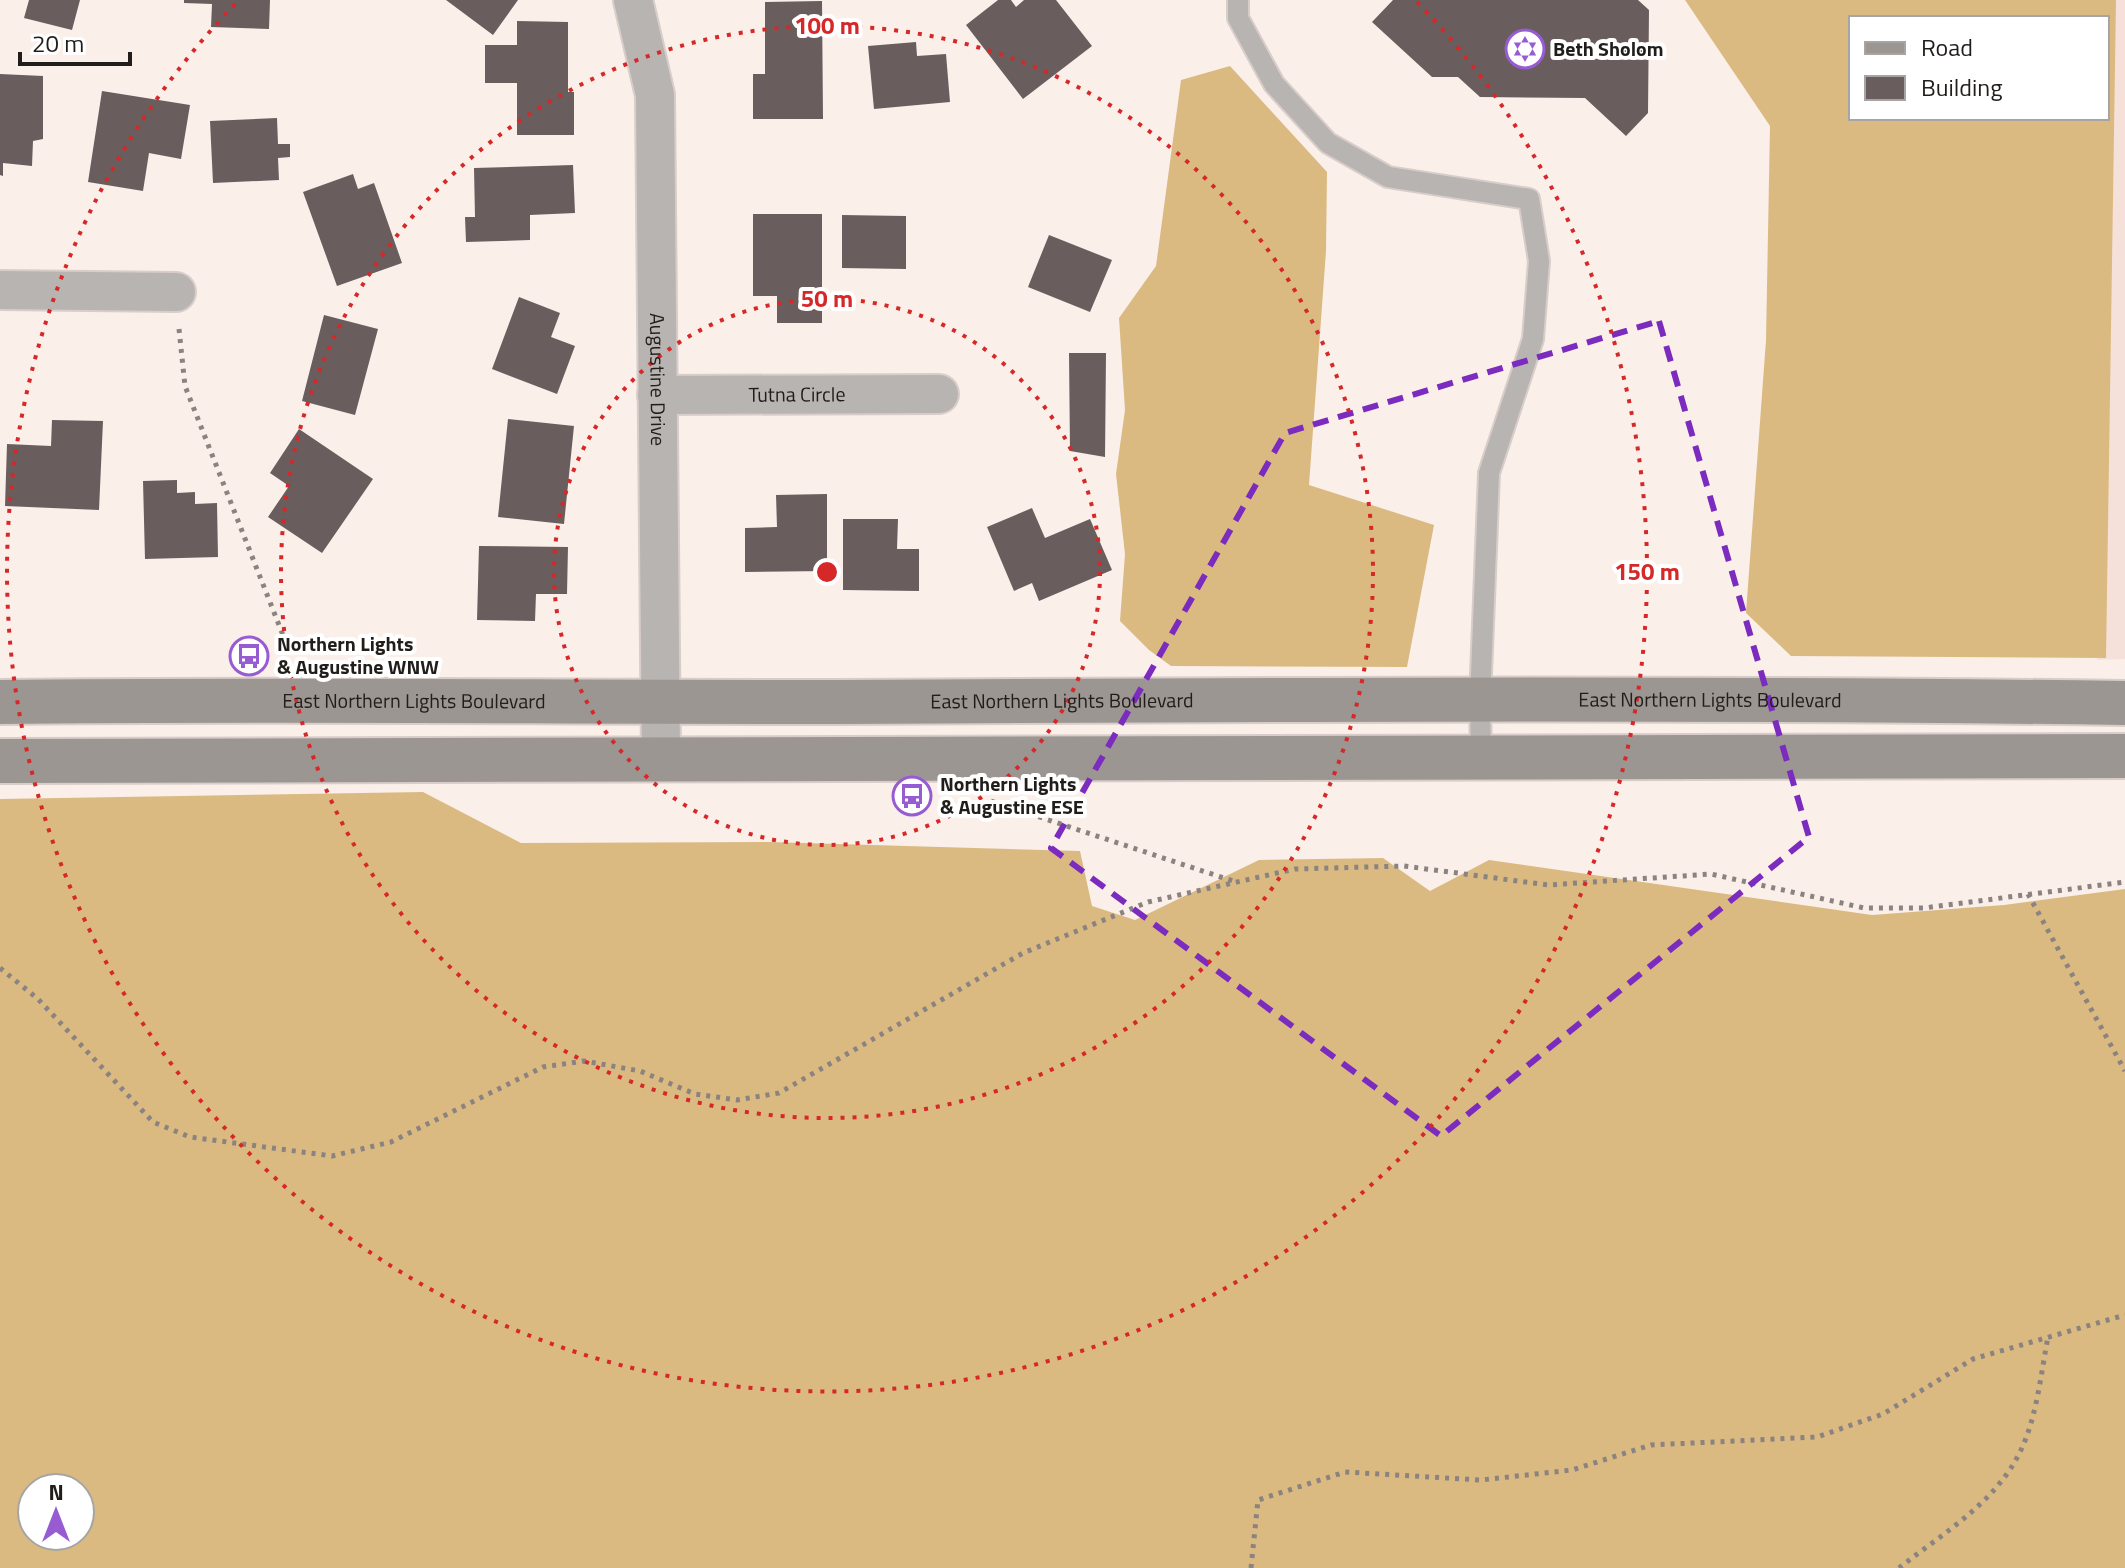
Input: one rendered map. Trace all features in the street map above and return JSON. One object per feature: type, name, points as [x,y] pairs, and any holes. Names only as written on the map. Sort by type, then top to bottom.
[{"type":"main road","name":"East Northern Lights Boulevard","points":[[0,702],[1808,699],[2125,703]]},
{"type":"main road","points":[[0,761],[2125,756]]},
{"type":"street","name":"Augustine Drive","points":[[633,0],[655,95],[661,760]]},
{"type":"street","points":[[0,290],[176,292]]},
{"type":"street","name":"Tutna Circle","points":[[657,395],[939,394]]},
{"type":"lane","points":[[1238,0],[1238,18],[1274,84],[1328,143],[1388,177],[1529,199],[1539,261],[1533,339],[1489,473],[1480,700],[1481,757]]},
{"type":"path","points":[[176,292],[185,386],[290,653]]},
{"type":"path","points":[[988,800],[1237,882]]},
{"type":"path","points":[[0,968],[38,999],[153,1122],[190,1137],[332,1156],[391,1142],[543,1067],[584,1061],[640,1071],[695,1094],[737,1100],[779,1093],[1023,953],[1148,902],[1295,869],[1404,866],[1548,885],[1711,874],[1864,908],[1924,908],[2125,882]]},
{"type":"path","points":[[2028,894],[2125,1071]]},
{"type":"path","points":[[1251,1568],[1258,1500],[1345,1472],[1481,1480],[1572,1470],[1651,1445],[1817,1437],[1883,1414],[1973,1359],[2125,1315]]},
{"type":"path","points":[[1899,1568],[1980,1506],[2008,1472],[2022,1449],[2036,1402],[2048,1337]]},
{"type":"highlighted area","points":[[1659,321],[1809,837],[1441,1136],[1051,848],[1285,433]]},
{"type":"shaded area","points":[[1685,0],[2116,0],[2106,658],[1791,656],[1746,613],[1766,340],[1770,126]]},
{"type":"shaded area","points":[[2103,0],[2125,0],[2125,659],[2097,660],[2102,120],[2109,120],[2109,16]]},
{"type":"shaded area","points":[[1230,66],[1327,172],[1326,251],[1309,485],[1434,525],[1407,667],[1171,666],[1149,650],[1120,621],[1125,554],[1116,474],[1125,410],[1119,318],[1156,266],[1181,80]]},
{"type":"shaded area","points":[[423,792],[521,843],[769,842],[1080,851],[1092,906],[1135,920],[1259,860],[1383,858],[1430,891],[1489,860],[1872,915],[2004,905],[2125,889],[2125,1568],[0,1568],[0,799]]},
{"type":"building","points":[[29,0],[80,0],[72,30],[24,18]]},
{"type":"building","points":[[184,0],[270,0],[269,29],[211,27],[212,4],[184,3]]},
{"type":"building","points":[[446,0],[518,0],[493,35]]},
{"type":"building","points":[[998,0],[1011,0],[1016,7],[1024,0],[1056,0],[1092,46],[1023,99],[966,25]]},
{"type":"building","name":"Beth Sholom","points":[[1393,0],[1638,0],[1649,10],[1648,113],[1626,136],[1585,98],[1480,97],[1458,77],[1432,77],[1372,22]]},
{"type":"building","points":[[822,1],[823,119],[753,119],[753,74],[765,74],[765,2]]},
{"type":"building","points":[[517,21],[568,22],[568,92],[574,92],[574,135],[517,135],[517,83],[485,83],[485,45],[517,45]]},
{"type":"building","points":[[916,42],[917,56],[946,54],[950,102],[874,109],[868,46]]},
{"type":"building","points":[[0,74],[43,76],[43,139],[33,141],[32,166],[3,163],[3,176],[0,175]]},
{"type":"building","points":[[102,91],[190,105],[181,159],[149,153],[143,191],[88,182]]},
{"type":"building","points":[[277,118],[278,144],[290,144],[290,157],[278,158],[279,180],[213,183],[210,121]]},
{"type":"building","points":[[573,165],[575,213],[530,215],[530,240],[466,242],[465,217],[475,217],[474,168]]},
{"type":"building","points":[[353,174],[358,189],[374,183],[402,263],[337,286],[303,192]]},
{"type":"building","points":[[753,214],[822,214],[822,323],[777,323],[777,296],[753,296]]},
{"type":"building","points":[[842,215],[906,216],[906,269],[842,268]]},
{"type":"building","points":[[1049,235],[1112,260],[1090,312],[1028,287]]},
{"type":"building","points":[[519,297],[560,313],[551,337],[575,346],[557,394],[492,369]]},
{"type":"building","points":[[324,315],[378,329],[355,415],[302,401]]},
{"type":"building","points":[[1069,353],[1106,353],[1105,457],[1070,451]]},
{"type":"building","points":[[508,419],[574,426],[564,524],[498,517]]},
{"type":"building","points":[[52,420],[103,421],[99,510],[5,506],[7,444],[51,446]]},
{"type":"building","points":[[299,429],[373,479],[322,553],[268,517],[289,486],[270,473]]},
{"type":"building","points":[[177,480],[177,493],[195,492],[195,504],[217,503],[218,557],[145,559],[143,481]]},
{"type":"building","points":[[827,494],[827,571],[745,572],[745,528],[777,527],[776,495]]},
{"type":"building","points":[[1032,508],[1045,538],[1090,519],[1112,570],[1039,601],[1032,583],[1014,591],[987,527]]},
{"type":"building","points":[[843,519],[898,519],[897,549],[919,549],[919,591],[843,590]]},
{"type":"building","points":[[479,546],[568,547],[567,594],[536,594],[535,621],[477,620]]},
{"type":"place","name":"Beth Sholom","points":[[1525,49]]},
{"type":"place","name":"Northern Lights & Augustine WNW","points":[[249,656]]},
{"type":"place","name":"Northern Lights & Augustine ESE","points":[[912,796]]}]
